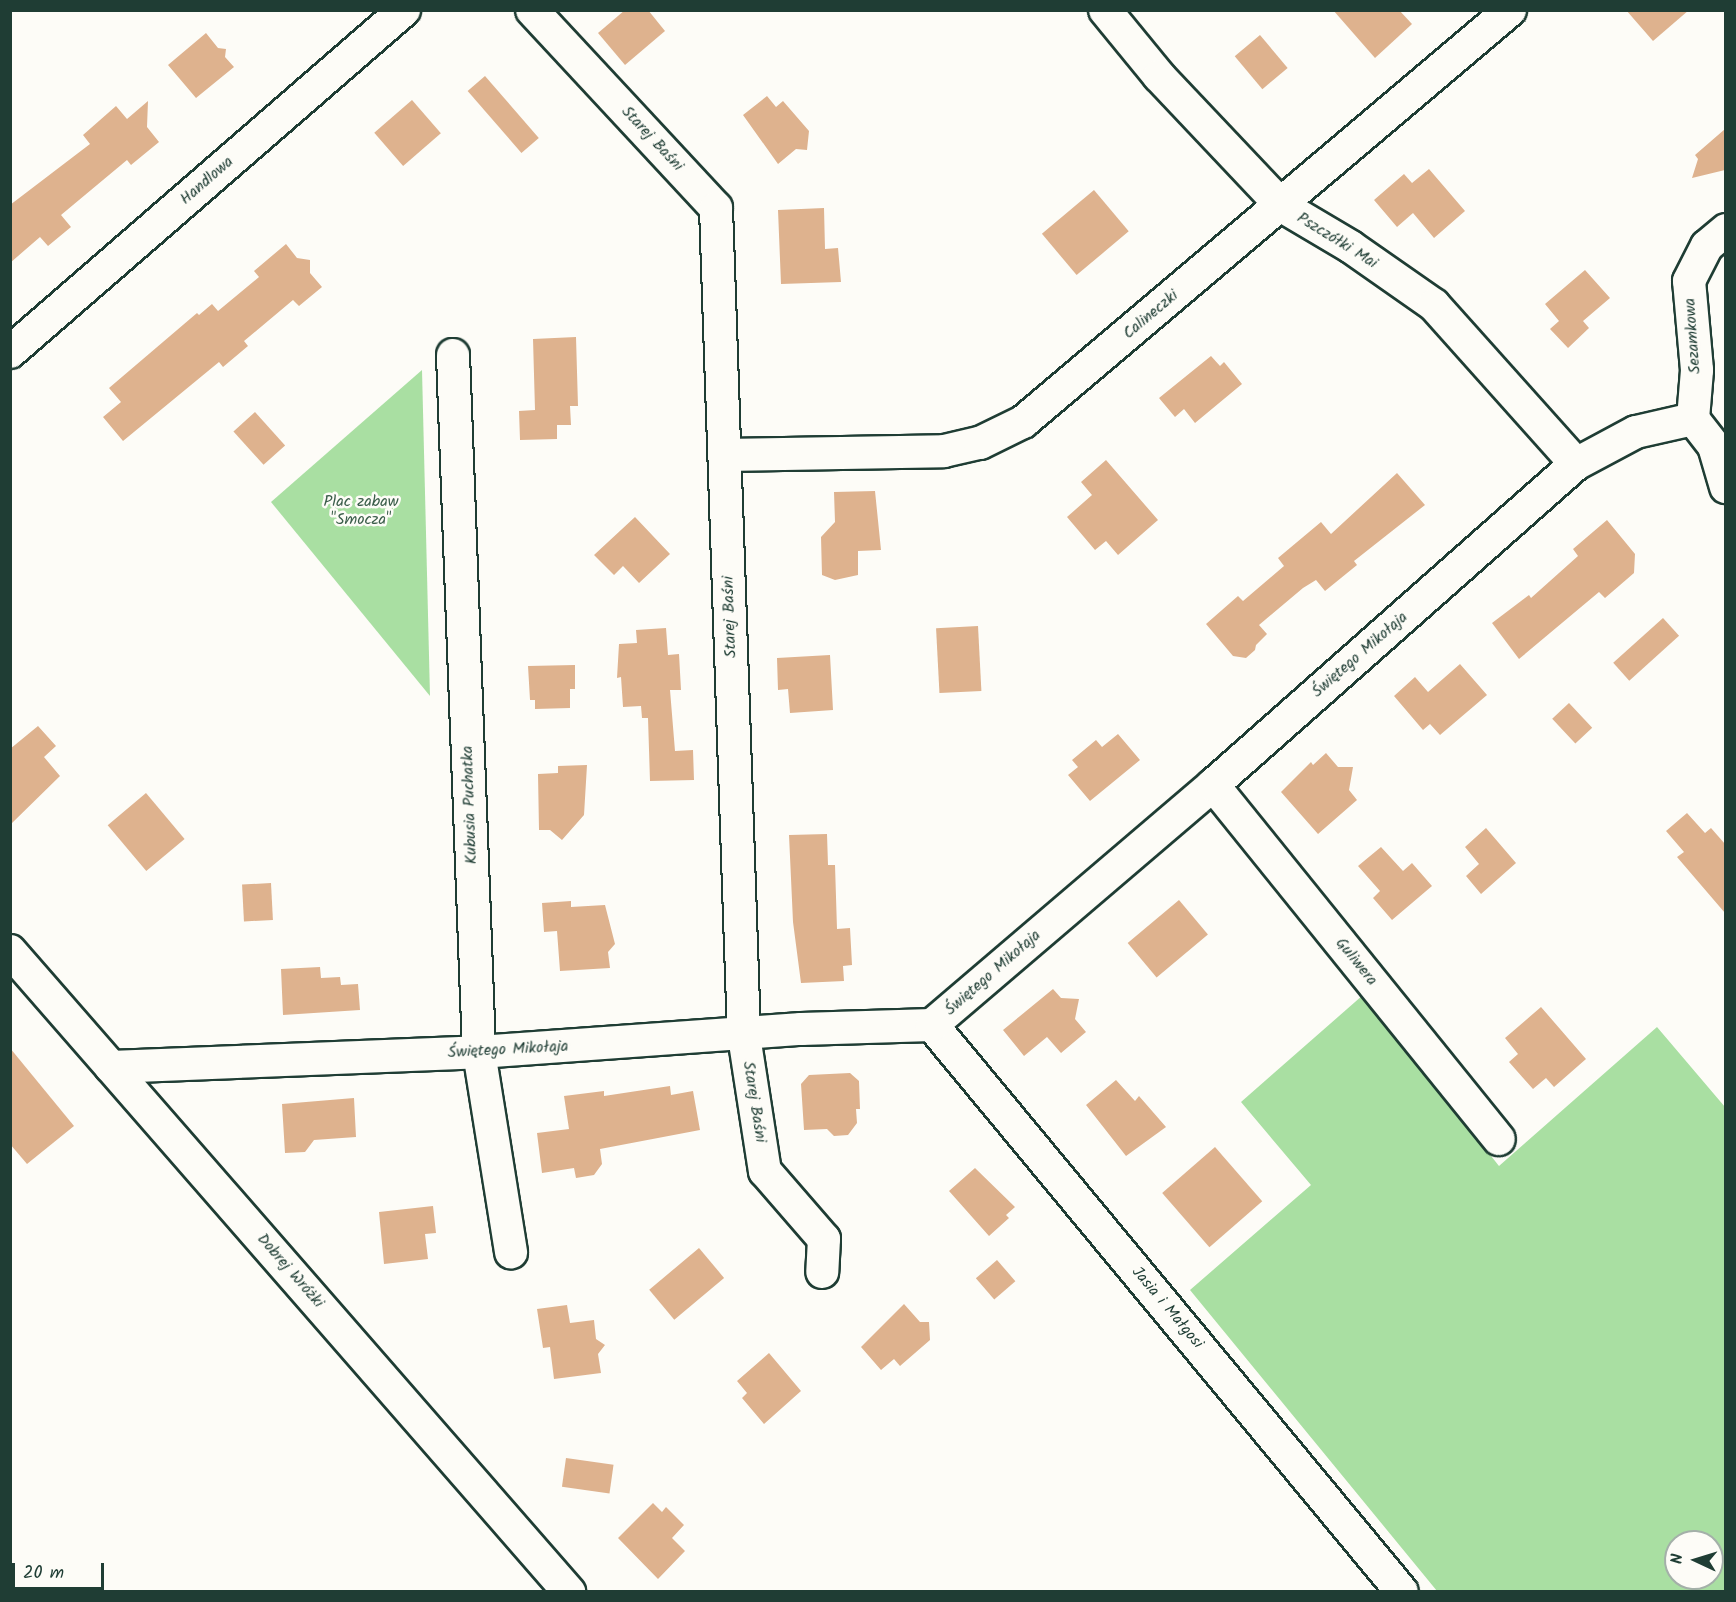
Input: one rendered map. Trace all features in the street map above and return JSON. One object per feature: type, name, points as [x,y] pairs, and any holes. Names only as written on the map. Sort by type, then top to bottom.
[{"type":"street","name":"Handlowa","points":[[10,352],[404,10]]},
{"type":"street","name":"Starej Baśni","points":[[532,10],[716,208],[744,1036],[765,1171],[824,1239],[822,1272]]},
{"type":"street","name":"Pszczółki Mai","points":[[1104,10],[1159,76],[1282,206],[1351,247],[1434,305],[1576,464]]},
{"type":"street","name":"Calineczki","points":[[725,455],[944,451],[980,443],[1023,422],[1282,206],[1510,10]]},
{"type":"street","name":"Sezamkowa","points":[[1694,418],[1697,370],[1689,281],[1707,246],[1725,231]]},
{"type":"street","name":"Kubusia Puchatka","points":[[453,356],[479,1052],[511,1252]]},
{"type":"street","name":"Świętego Mikołaja","points":[[111,1067],[479,1052],[744,1036],[801,1029],[932,1025],[1213,785],[1576,464],[1636,432],[1694,418]]},
{"type":"street","points":[[1694,418],[1714,446],[1725,487]]},
{"type":"street","name":"Guliwera","points":[[1213,785],[1499,1139]]},
{"type":"street","name":"Dobrej Wróżki","points":[[10,951],[569,1592]]},
{"type":"street","name":"Jasia i Małgosi","points":[[932,1025],[1402,1592]]},
{"type":"green space","name":"Plac zabaw \"Smocza\"","points":[[422,370],[430,696],[271,502]]},
{"type":"green space","points":[[1363,995],[1499,1166],[1657,1027],[1725,1107],[1725,1591],[1437,1591],[1190,1290],[1311,1185],[1241,1102]]},
{"type":"building","points":[[625,10],[648,10],[665,31],[625,65],[598,33]]},
{"type":"building","points":[[1333,10],[1399,10],[1412,24],[1375,58]]},
{"type":"building","points":[[1626,10],[1689,10],[1653,41]]},
{"type":"building","points":[[206,33],[218,48],[226,49],[225,57],[234,67],[196,98],[168,65]]},
{"type":"building","points":[[1260,35],[1288,68],[1262,89],[1235,56]]},
{"type":"building","points":[[485,76],[539,138],[521,153],[468,91]]},
{"type":"building","points":[[767,96],[776,107],[783,101],[809,131],[807,150],[796,149],[778,164],[743,115]]},
{"type":"building","points":[[412,100],[441,133],[403,166],[374,133]]},
{"type":"building","points":[[148,101],[147,127],[159,142],[131,165],[127,160],[61,215],[71,227],[48,246],[40,237],[10,263],[10,205],[90,144],[83,135],[116,106],[127,119]]},
{"type":"building","points":[[1725,129],[1725,170],[1692,178],[1698,159],[1695,155]]},
{"type":"building","points":[[1429,169],[1465,211],[1434,238],[1413,213],[1397,227],[1374,200],[1404,174],[1412,183]]},
{"type":"building","points":[[1094,190],[1129,231],[1077,275],[1042,234]]},
{"type":"building","points":[[824,208],[825,249],[838,248],[841,282],[781,284],[778,210]]},
{"type":"building","points":[[286,244],[297,258],[310,260],[310,273],[322,287],[299,306],[293,300],[244,341],[248,346],[223,367],[219,362],[123,441],[103,417],[121,402],[109,388],[197,313],[199,315],[212,304],[218,311],[259,277],[254,271]]},
{"type":"building","points":[[1585,270],[1610,298],[1583,321],[1589,328],[1568,348],[1550,329],[1559,321],[1545,304]]},
{"type":"building","points":[[576,337],[578,406],[570,406],[571,425],[557,425],[557,439],[520,440],[519,411],[535,410],[533,339]]},
{"type":"building","points":[[1211,356],[1220,366],[1224,362],[1242,384],[1195,423],[1184,409],[1175,417],[1159,398]]},
{"type":"building","points":[[255,412],[285,445],[264,465],[233,431]]},
{"type":"building","points":[[1106,460],[1158,520],[1118,555],[1106,541],[1095,550],[1067,517],[1092,495],[1081,482]]},
{"type":"building","points":[[1397,473],[1425,505],[1354,561],[1357,565],[1325,591],[1316,580],[1303,588],[1259,625],[1267,634],[1256,645],[1255,650],[1246,658],[1233,656],[1206,624],[1238,596],[1243,601],[1284,566],[1278,558],[1321,522],[1331,534]]},
{"type":"building","points":[[875,491],[881,550],[858,551],[858,575],[835,580],[822,575],[821,537],[835,522],[834,492]]},
{"type":"building","points":[[635,517],[670,554],[639,583],[623,566],[614,575],[594,555]]},
{"type":"building","points":[[1607,520],[1635,554],[1634,573],[1605,598],[1599,592],[1519,659],[1492,623],[1529,595],[1531,598],[1578,556],[1573,549]]},
{"type":"building","points":[[1663,618],[1679,636],[1629,681],[1613,663]]},
{"type":"building","points":[[978,626],[981,691],[939,693],[936,628]]},
{"type":"building","points":[[666,628],[668,655],[679,654],[681,690],[670,690],[675,751],[693,750],[694,780],[650,781],[648,718],[642,718],[641,706],[623,707],[621,677],[617,678],[619,644],[637,643],[636,630]]},
{"type":"building","points":[[830,655],[833,710],[790,713],[788,689],[778,690],[777,658]]},
{"type":"building","points":[[1460,664],[1487,695],[1440,735],[1430,724],[1423,730],[1394,696],[1415,677],[1428,692]]},
{"type":"building","points":[[575,665],[575,689],[570,689],[570,708],[535,709],[535,700],[530,700],[528,666]]},
{"type":"building","points":[[1569,703],[1592,728],[1575,744],[1552,719]]},
{"type":"building","points":[[38,726],[56,746],[44,757],[60,776],[10,825],[10,749]]},
{"type":"building","points":[[1118,734],[1140,760],[1090,801],[1068,775],[1078,767],[1072,760],[1096,740],[1102,747]]},
{"type":"building","points":[[1326,753],[1338,767],[1353,767],[1349,790],[1357,800],[1318,834],[1281,792],[1311,762],[1313,765]]},
{"type":"building","points":[[587,765],[584,815],[562,840],[550,830],[539,830],[538,774],[558,773],[558,766]]},
{"type":"building","points":[[146,793],[185,839],[146,871],[108,825]]},
{"type":"building","points":[[1687,813],[1705,833],[1711,828],[1725,844],[1725,913],[1677,857],[1684,852],[1666,831]]},
{"type":"building","points":[[1486,828],[1516,863],[1481,894],[1466,876],[1479,864],[1465,847]]},
{"type":"building","points":[[827,834],[828,865],[835,865],[837,929],[850,928],[852,965],[843,966],[844,981],[801,983],[793,922],[789,835]]},
{"type":"building","points":[[1381,847],[1403,871],[1412,863],[1432,886],[1392,920],[1373,898],[1380,891],[1358,866]]},
{"type":"building","points":[[271,883],[273,920],[244,921],[242,885]]},
{"type":"building","points":[[1179,900],[1208,934],[1157,978],[1128,943]]},
{"type":"building","points":[[571,901],[571,907],[605,905],[615,944],[608,952],[610,968],[560,971],[557,931],[544,932],[542,903]]},
{"type":"building","points":[[320,967],[321,978],[340,977],[341,985],[358,984],[360,1010],[283,1015],[281,969]]},
{"type":"building","points":[[1053,989],[1061,998],[1079,999],[1075,1019],[1086,1032],[1061,1053],[1047,1037],[1024,1056],[1003,1030]]},
{"type":"building","points":[[1541,1007],[1586,1059],[1554,1087],[1546,1078],[1533,1089],[1509,1062],[1518,1054],[1505,1038]]},
{"type":"building","points":[[10,1048],[74,1126],[27,1164],[10,1144]]},
{"type":"building","points":[[850,1073],[859,1081],[860,1109],[856,1109],[857,1123],[848,1135],[834,1136],[827,1129],[804,1130],[801,1084],[809,1075]]},
{"type":"building","points":[[1116,1080],[1135,1101],[1139,1096],[1166,1127],[1126,1156],[1086,1105]]},
{"type":"building","points":[[670,1086],[671,1095],[693,1091],[700,1130],[600,1149],[602,1164],[594,1175],[576,1178],[574,1168],[542,1173],[537,1133],[569,1129],[564,1096],[604,1091],[604,1096]]},
{"type":"building","points":[[354,1098],[356,1137],[314,1140],[305,1152],[285,1153],[282,1104]]},
{"type":"building","points":[[1215,1147],[1262,1201],[1209,1247],[1162,1193]]},
{"type":"building","points":[[975,1168],[1015,1207],[1006,1215],[1009,1218],[989,1236],[949,1191]]},
{"type":"building","points":[[433,1206],[436,1233],[425,1234],[428,1259],[384,1264],[379,1212]]},
{"type":"building","points":[[699,1248],[724,1278],[674,1320],[649,1290]]},
{"type":"building","points":[[997,1260],[1015,1281],[994,1300],[976,1278]]},
{"type":"building","points":[[904,1304],[920,1322],[929,1322],[930,1340],[900,1366],[894,1359],[881,1370],[861,1347]]},
{"type":"building","points":[[567,1305],[570,1323],[594,1320],[596,1339],[605,1345],[598,1354],[601,1373],[554,1379],[550,1347],[543,1348],[537,1309]]},
{"type":"building","points":[[769,1353],[801,1391],[764,1424],[742,1398],[747,1393],[737,1381]]},
{"type":"building","points":[[566,1458],[614,1465],[609,1493],[562,1487]]},
{"type":"building","points":[[653,1503],[662,1512],[666,1507],[684,1525],[672,1538],[685,1551],[658,1579],[618,1538]]}]
